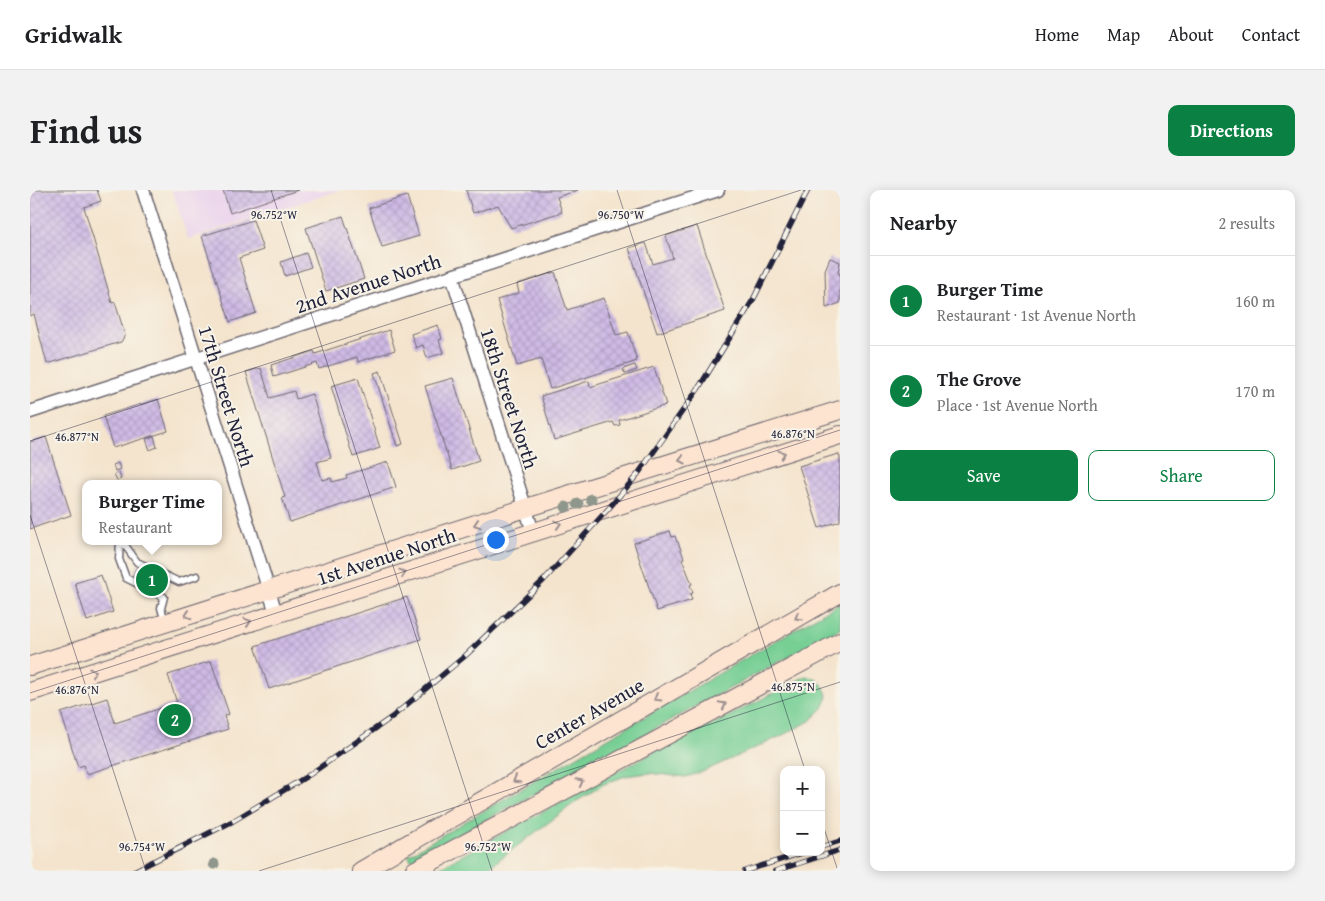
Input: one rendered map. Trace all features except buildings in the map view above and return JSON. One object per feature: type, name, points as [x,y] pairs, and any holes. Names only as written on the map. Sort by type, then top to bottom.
[{"type":"main road","name":"1st Avenue North","points":[[30,666],[526,508],[840,411]]},
{"type":"main road","points":[[736,469],[739,454],[747,448],[806,429],[840,411]]},
{"type":"main road","name":"1st Avenue North","points":[[30,692],[840,435]]},
{"type":"main road","points":[[728,445],[736,469]]},
{"type":"main road","name":"Center Avenue","points":[[361,871],[597,732],[840,593]]},
{"type":"main road","points":[[414,871],[840,642]]},
{"type":"street","name":"17th Street North","points":[[143,190],[276,613]]},
{"type":"street","name":"2nd Avenue North","points":[[30,412],[718,190]]},
{"type":"street","name":"18th Street North","points":[[452,276],[533,532]]},
{"type":"lane","points":[[121,545],[119,559],[126,578],[164,597],[161,608],[166,623]]},
{"type":"lane","points":[[124,545],[137,562],[179,582],[197,576]]},
{"type":"shaded area","points":[[172,190],[340,190],[188,239]]},
{"type":"green space","points":[[840,603],[840,629],[411,860],[408,855]]},
{"type":"green space","points":[[806,676],[820,683],[828,697],[823,708],[810,721],[702,772],[686,777],[648,773],[625,776],[604,784],[577,801],[484,871],[433,871],[706,724],[710,726]]},
{"type":"railway","points":[[134,871],[233,821],[309,775],[392,717],[465,656],[544,580],[638,474],[698,389],[753,300],[808,190]]},
{"type":"railway","points":[[825,846],[840,841]]},
{"type":"railway","points":[[775,871],[840,850]]},
{"type":"railway","points":[[745,871],[792,856]]},
{"type":"place","name":"Burger Time","points":[[152,580]]},
{"type":"place","name":"The Grove","points":[[175,720]]}]
